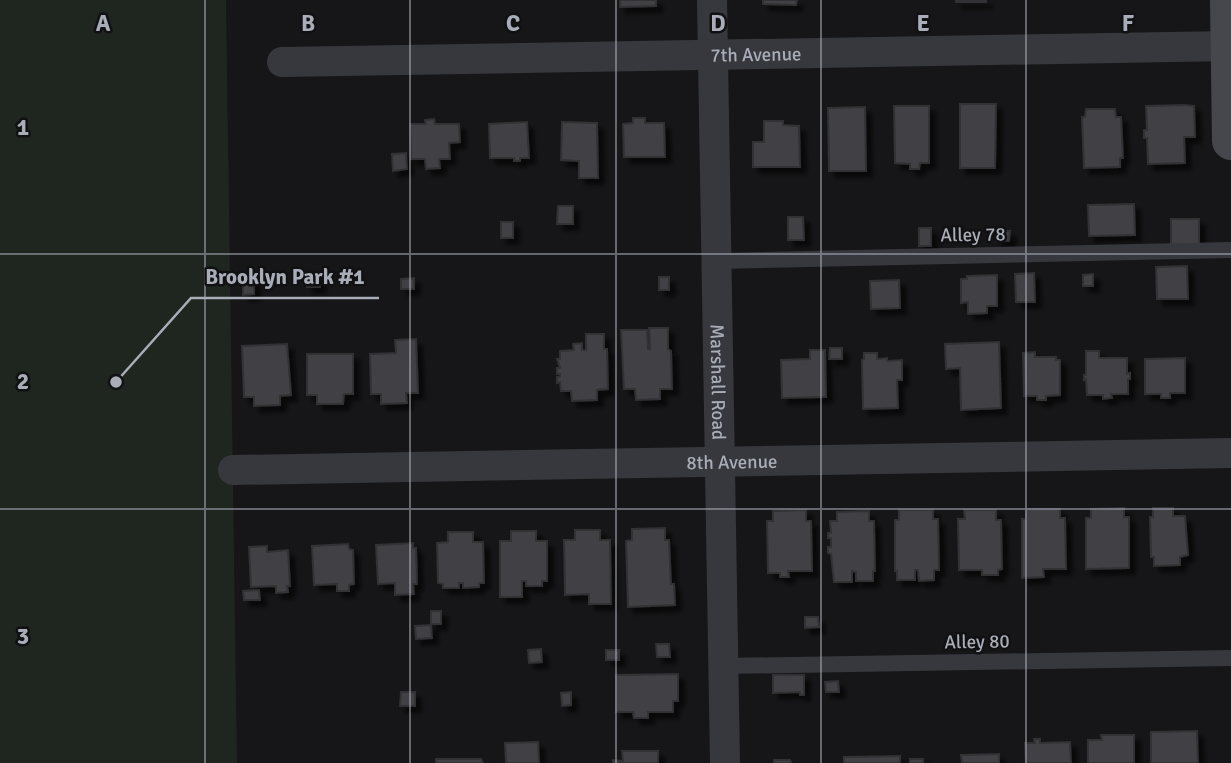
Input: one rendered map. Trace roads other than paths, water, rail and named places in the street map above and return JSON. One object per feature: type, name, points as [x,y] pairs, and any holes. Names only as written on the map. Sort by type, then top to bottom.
[{"type":"street","name":"Marshall Road","points":[[712,0],[725,763]]},
{"type":"street","points":[[1229,0],[1231,141]]},
{"type":"street","name":"7th Avenue","points":[[282,62],[1230,46]]},
{"type":"street","name":"8th Avenue","points":[[233,470],[1231,453]]},
{"type":"lane","name":"Alley 78","points":[[716,261],[1231,250]]},
{"type":"lane","name":"Alley 80","points":[[723,666],[1231,658]]},
{"type":"place","name":"Brooklyn Park #1","points":[[116,382]]}]
